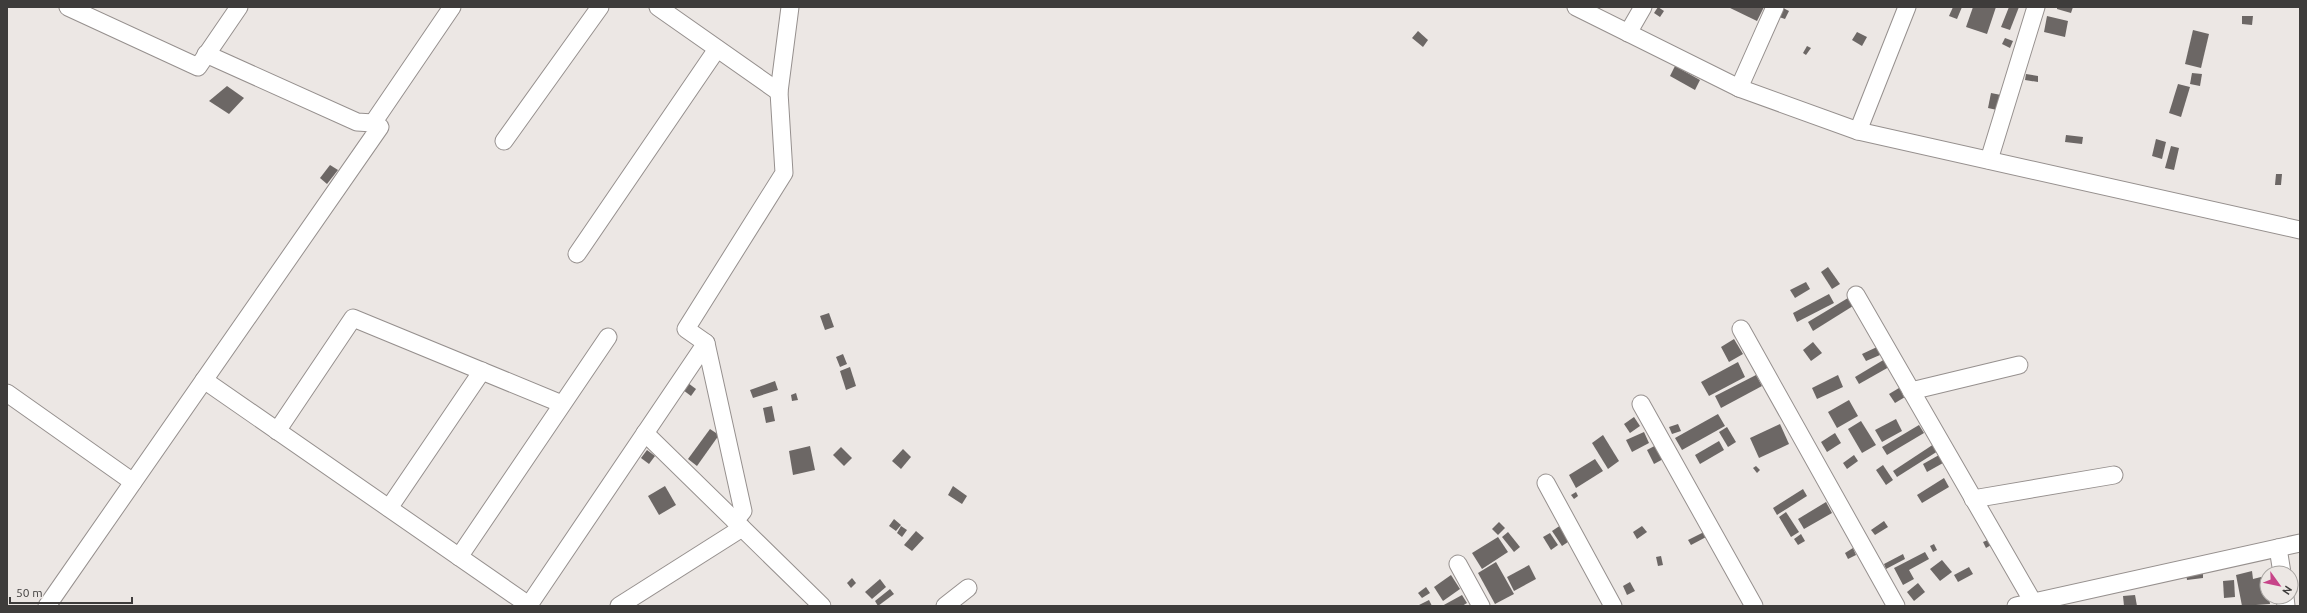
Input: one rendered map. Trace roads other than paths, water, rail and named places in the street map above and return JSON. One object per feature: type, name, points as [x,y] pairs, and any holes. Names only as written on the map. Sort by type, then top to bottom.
[{"type":"street","points":[[68,7],[91,12],[198,67],[239,7]]},
{"type":"street","points":[[504,141],[600,7]]},
{"type":"street","points":[[658,7],[779,92]]},
{"type":"street","points":[[619,606],[738,524],[743,511],[706,343],[686,329],[784,173],[779,92],[790,7]]},
{"type":"street","points":[[1576,7],[1739,88],[1858,131],[2300,230]]},
{"type":"street","points":[[1628,33],[1643,7]]},
{"type":"street","points":[[1739,88],[1775,7]]},
{"type":"street","points":[[1858,131],[1907,7]]},
{"type":"street","points":[[1990,160],[2036,7]]},
{"type":"street","points":[[373,123],[448,8]]},
{"type":"street","points":[[577,254],[717,49]]},
{"type":"street","points":[[47,606],[380,127],[373,123],[357,122],[206,54]]},
{"type":"street","points":[[1856,295],[2033,602]]},
{"type":"street","points":[[277,431],[353,318],[562,404]]},
{"type":"street","points":[[1741,329],[1896,606]]},
{"type":"street","points":[[459,557],[608,337]]},
{"type":"street","points":[[204,380],[529,606],[706,343]]},
{"type":"street","points":[[1911,390],[2019,364]]},
{"type":"street","points":[[389,508],[482,371]]},
{"type":"street","points":[[7,393],[133,482]]},
{"type":"street","points":[[1641,404],[1754,606]]},
{"type":"street","points":[[645,433],[820,605]]},
{"type":"street","points":[[1973,499],[2114,475]]},
{"type":"street","points":[[1546,483],[1613,606]]},
{"type":"street","points":[[2016,606],[2300,543]]},
{"type":"street","points":[[2278,548],[2281,565]]},
{"type":"street","points":[[1458,564],[1481,606]]},
{"type":"street","points":[[944,606],[968,588]]}]
